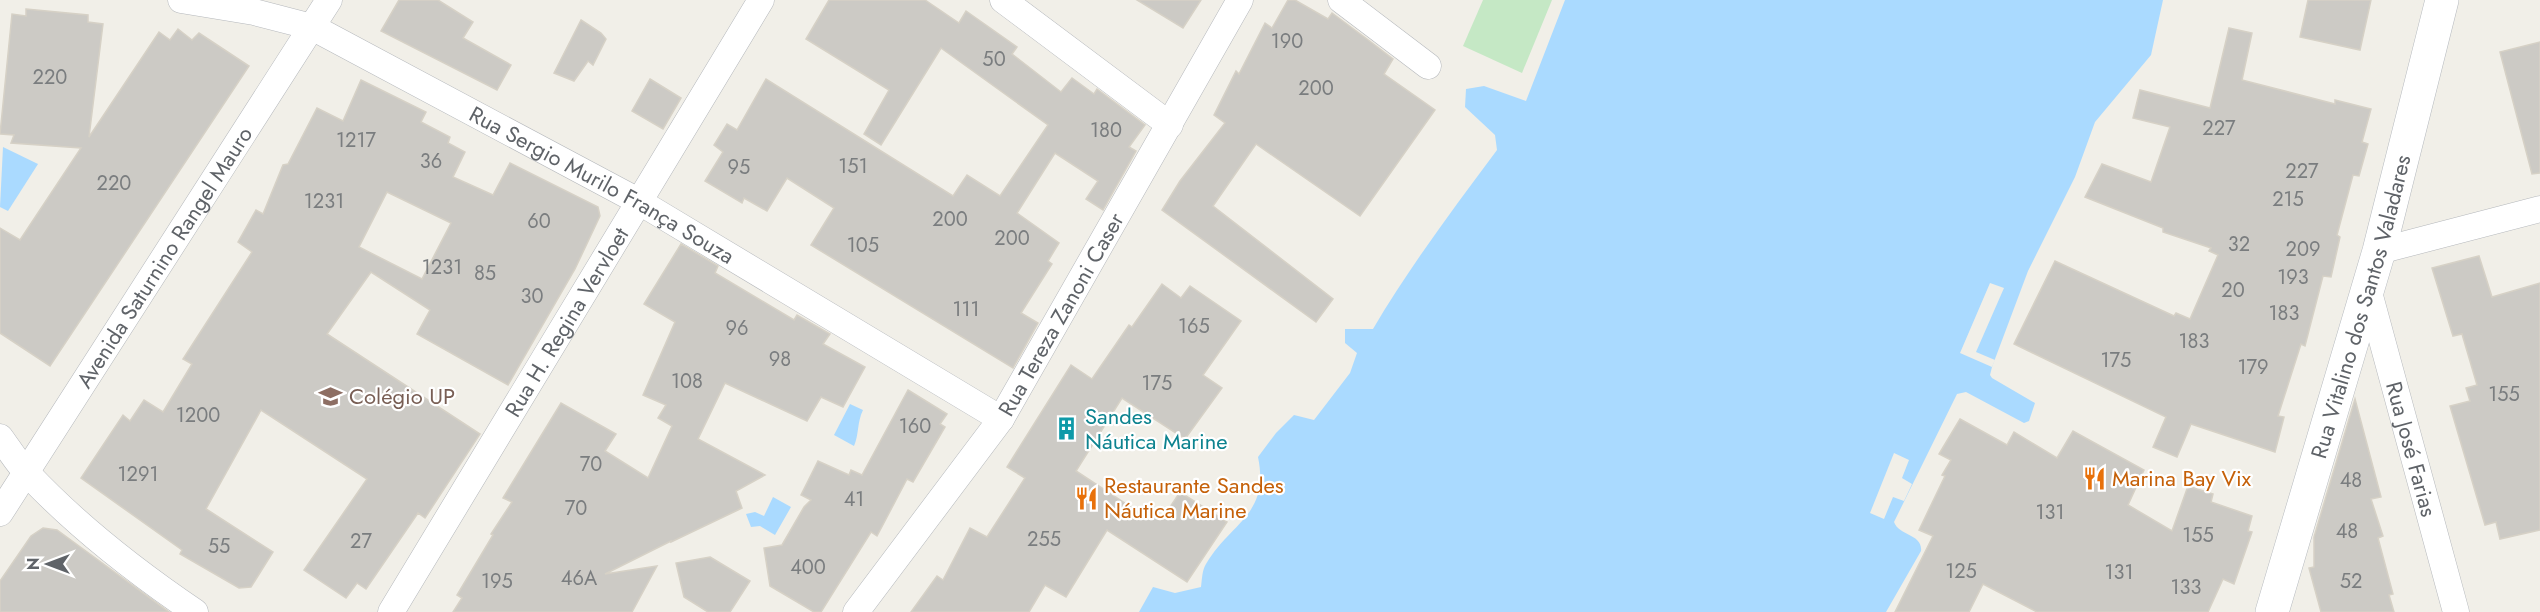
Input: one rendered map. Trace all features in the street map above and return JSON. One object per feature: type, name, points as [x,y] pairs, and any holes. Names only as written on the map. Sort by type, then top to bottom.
[{"type":"street","name":"Rua Sergio Murilo França Souza","points":[[181,0],[254,12],[312,27],[638,201],[1001,419]]},
{"type":"street","name":"Avenida Saturnino Rangel Mauro","points":[[0,513],[329,0]]},
{"type":"street","name":"Rua H. Regina Vervloet","points":[[391,612],[761,0]]},
{"type":"street","points":[[1003,0],[1170,125]]},
{"type":"street","name":"Rua Tereza Zanoni Caser","points":[[856,612],[1001,419],[1240,0]]},
{"type":"street","points":[[1341,0],[1428,66]]},
{"type":"street","name":"Rua Vitalino dos Santos Valadares","points":[[2272,612],[2367,284],[2379,251],[2442,0]]},
{"type":"street","points":[[2379,251],[2540,209]]},
{"type":"street","name":"Rua José Farias","points":[[2367,284],[2456,612]]},
{"type":"street","points":[[0,436],[27,473],[88,530],[161,589],[195,612]]},
{"type":"green space","points":[[1483,0],[1552,0],[1522,73],[1463,46]]},
{"type":"water","points":[[1565,0],[2163,0],[2151,55],[2095,122],[2075,177],[2028,271],[1992,367],[1990,375],[1992,378],[2035,403],[2029,421],[2024,423],[1966,392],[1957,394],[1894,522],[1897,527],[1918,541],[1921,551],[1886,612],[1139,612],[1153,587],[1175,593],[1201,587],[1206,564],[1253,505],[1260,477],[1258,457],[1276,433],[1294,415],[1314,420],[1350,373],[1357,353],[1345,343],[1345,329],[1373,329],[1417,260],[1497,150],[1495,135],[1465,107],[1466,89],[1484,86],[1526,101]]},
{"type":"water","points":[[3,147],[38,164],[8,211],[0,207]]},
{"type":"water","points":[[850,404],[863,410],[854,446],[834,435]]},
{"type":"water","points":[[773,497],[791,507],[775,535],[760,526],[751,527],[746,514],[755,512],[764,516]]},
{"type":"pier","points":[[1990,283],[2004,288],[1976,352],[1995,360],[1992,367],[1960,353]]},
{"type":"pier","points":[[1894,453],[1909,460],[1902,478],[1912,484],[1904,501],[1893,497],[1884,519],[1870,513]]},
{"type":"building","points":[[399,0],[438,0],[473,22],[463,38],[511,65],[497,90],[381,31]]},
{"type":"building","points":[[829,0],[925,0],[959,23],[966,11],[1017,47],[1012,54],[1061,92],[1072,78],[1094,94],[1097,89],[1145,125],[1129,147],[1136,151],[1103,210],[1086,199],[1098,181],[1055,153],[1017,213],[1059,243],[1048,261],[1052,264],[1021,313],[1038,323],[1013,368],[811,245],[834,208],[787,178],[767,211],[744,198],[742,203],[705,181],[723,152],[714,145],[727,124],[737,130],[766,79],[953,196],[967,175],[1000,196],[1048,125],[941,48],[881,145],[864,134],[889,90],[806,39]]},
{"type":"building","points":[[1137,0],[1201,0],[1183,28]]},
{"type":"building","points":[[1288,0],[1295,0],[1328,19],[1332,13],[1367,39],[1393,59],[1384,74],[1435,110],[1360,216],[1256,144],[1213,206],[1333,299],[1316,322],[1162,210],[1180,181],[1225,123],[1214,115],[1236,71],[1239,74],[1265,23],[1272,28]]},
{"type":"building","points":[[2308,0],[2371,0],[2360,50],[2300,37]]},
{"type":"building","points":[[26,9],[88,15],[88,22],[103,24],[89,137],[159,32],[170,40],[178,29],[192,40],[199,33],[249,66],[50,366],[0,333],[0,228],[20,240],[81,148],[11,143],[14,135],[0,134],[12,14],[26,16]]},
{"type":"building","points":[[581,20],[606,39],[593,65],[588,61],[574,81],[554,73]]},
{"type":"building","points":[[2229,28],[2252,33],[2242,80],[2335,104],[2335,100],[2371,109],[2362,142],[2368,144],[2359,176],[2353,175],[2337,235],[2340,237],[2331,277],[2323,276],[2305,346],[2301,344],[2278,416],[2284,417],[2275,452],[2191,424],[2177,457],[2153,447],[2166,417],[2014,344],[2055,261],[2174,316],[2176,313],[2190,319],[2218,255],[2209,251],[2211,248],[2163,232],[2163,228],[2085,197],[2102,164],[2151,182],[2170,127],[2133,118],[2140,90],[2210,108]]},
{"type":"building","points":[[2540,42],[2540,173],[2532,174],[2500,52]]},
{"type":"building","points":[[650,79],[681,98],[663,129],[632,111]]},
{"type":"building","points":[[361,80],[426,112],[421,122],[450,137],[448,143],[465,152],[453,177],[493,195],[510,163],[598,207],[600,216],[575,269],[508,385],[417,334],[430,310],[371,272],[327,334],[480,434],[425,518],[418,513],[366,589],[357,583],[346,598],[304,570],[367,479],[261,410],[206,509],[273,552],[251,587],[239,588],[180,554],[182,550],[81,478],[123,415],[130,421],[144,400],[163,412],[192,364],[183,359],[252,252],[238,242],[256,210],[263,214],[283,165],[288,164],[317,108],[343,121]],"holes":[[[387,192],[451,223],[422,279],[359,247]]]},
{"type":"building","points":[[681,244],[718,266],[715,273],[794,320],[797,315],[830,334],[823,344],[865,367],[843,407],[821,397],[807,421],[725,383],[698,439],[765,475],[736,491],[742,508],[605,574],[657,566],[632,612],[453,612],[462,598],[457,595],[512,502],[503,498],[561,403],[616,434],[605,451],[648,478],[672,426],[658,418],[666,405],[643,395],[675,322],[644,304]]},
{"type":"building","points":[[2479,256],[2492,297],[2540,283],[2540,530],[2500,539],[2496,522],[2485,525],[2450,406],[2470,401],[2466,388],[2477,385],[2462,334],[2453,336],[2432,268]]},
{"type":"building","points":[[1162,284],[1181,298],[1190,286],[1241,321],[1203,375],[1222,388],[1185,439],[1122,398],[1076,471],[1143,515],[1147,509],[1162,519],[1180,492],[1227,522],[1187,582],[1107,530],[1066,597],[1045,585],[1029,612],[911,612],[937,576],[943,580],[970,528],[987,537],[1025,478],[1007,467],[1071,365],[1092,379],[1129,325],[1132,327]]},
{"type":"building","points":[[908,390],[947,414],[940,424],[945,427],[913,482],[907,479],[877,536],[871,532],[821,612],[814,612],[770,586],[764,548],[782,545],[804,507],[811,500],[801,495],[818,461],[849,475],[851,470],[862,475]]},
{"type":"building","points":[[2355,399],[2381,497],[2371,499],[2383,536],[2378,538],[2393,594],[2389,595],[2394,612],[2321,612],[2309,568],[2314,567],[2314,537]]},
{"type":"building","points":[[1960,419],[2007,445],[2014,432],[2057,458],[2073,431],[2144,470],[2128,505],[2172,531],[2188,486],[2213,494],[2211,502],[2252,516],[2248,531],[2252,532],[2234,584],[2223,579],[2208,612],[2037,612],[1983,584],[1969,612],[1895,612],[1933,536],[1919,530],[1945,476],[1942,475],[1951,460],[1939,454]]},
{"type":"building","points":[[43,528],[57,530],[169,612],[0,612],[0,581],[31,536]]},
{"type":"building","points":[[710,557],[750,581],[730,612],[708,612],[684,597],[676,563]]},
{"type":"place","name":"Colégio UP","points":[[331,396]]},
{"type":"place","name":"Sandes Náutica Marine","points":[[1067,429]]},
{"type":"place","name":"Marina Bay Vix","points":[[2094,478]]},
{"type":"place","name":"Restaurante Sandes Náutica Marine","points":[[1086,498]]}]
